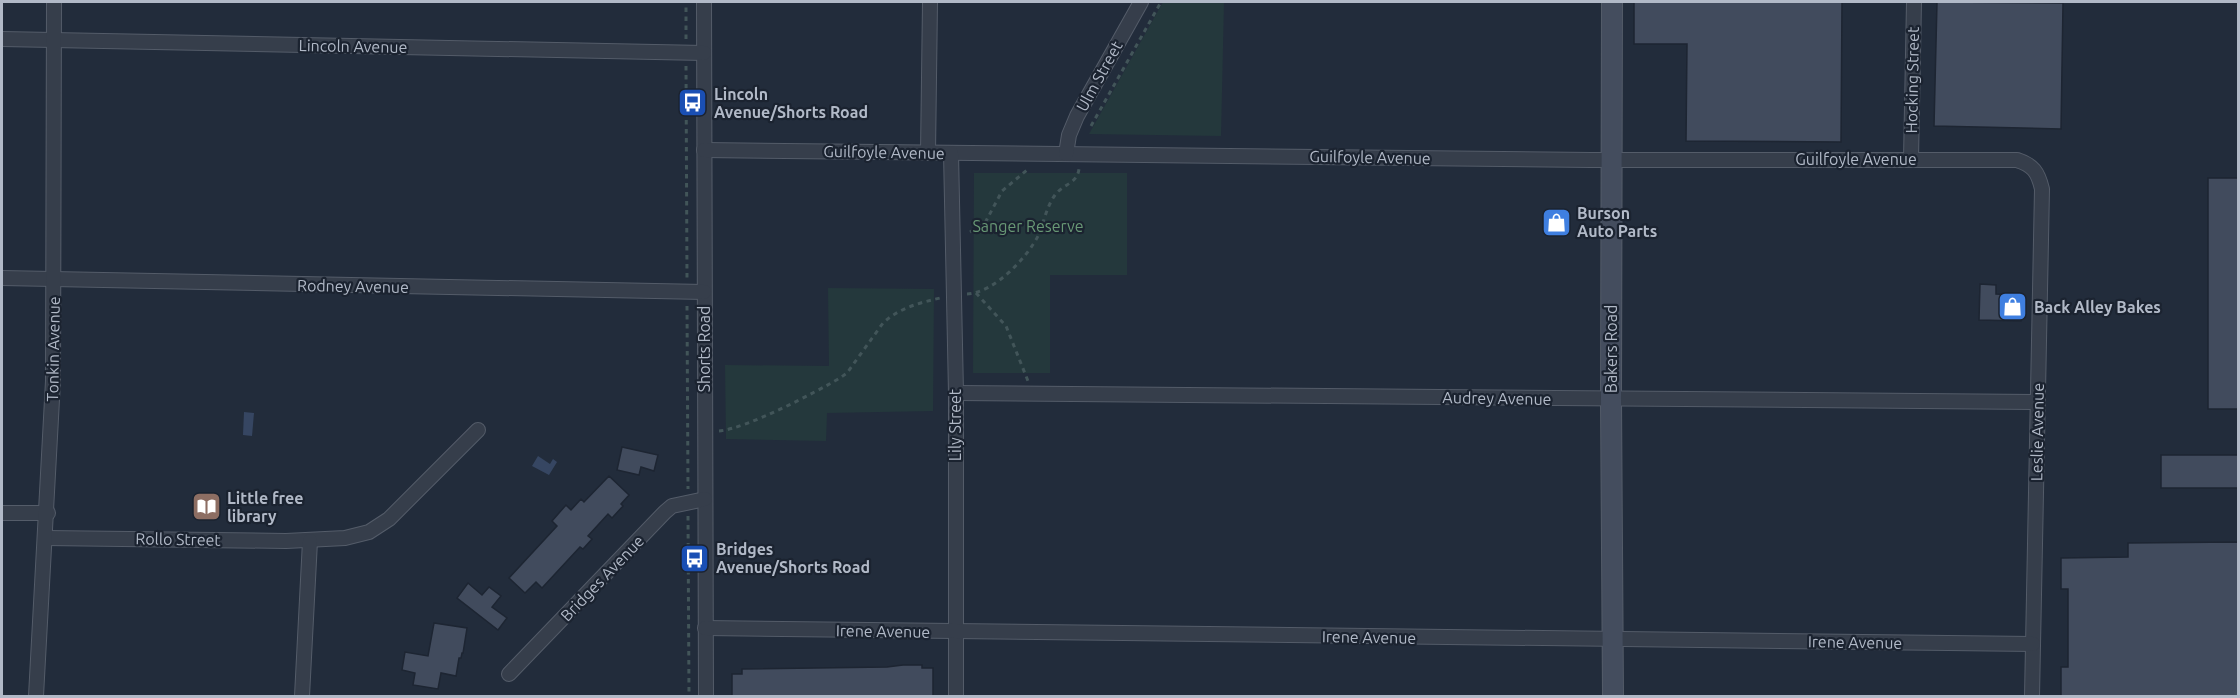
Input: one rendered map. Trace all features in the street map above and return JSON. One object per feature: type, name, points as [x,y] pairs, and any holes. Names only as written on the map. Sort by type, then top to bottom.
[{"type":"street","name":"Tonkin Avenue","points":[[36,696],[48,513],[53,381],[54,2]]},
{"type":"street","name":"Shorts Road","points":[[704,2],[706,696]]},
{"type":"street","points":[[928,153],[930,2]]},
{"type":"street","name":"Ulm Street","points":[[1066,154],[1077,116],[1141,2]]},
{"type":"street","name":"Bakers Road","points":[[1612,2],[1613,696]]},
{"type":"street","name":"Hocking Street","points":[[1911,159],[1914,2]]},
{"type":"street","name":"Lincoln Avenue","points":[[2,39],[704,52]]},
{"type":"street","name":"Guilfoyle Avenue","points":[[704,150],[1612,160],[2017,160],[2035,168]]},
{"type":"street","name":"Lily Street","points":[[951,153],[956,393],[956,696]]},
{"type":"street","name":"Leslie Avenue","points":[[2032,696],[2042,189],[2035,168]]},
{"type":"street","name":"Rodney Avenue","points":[[2,278],[704,292]]},
{"type":"street","name":"Audrey Avenue","points":[[956,393],[2037,402]]},
{"type":"street","name":"Rollo Street","points":[[46,538],[310,541],[345,538],[378,527],[389,519],[478,430]]},
{"type":"street","name":"Bridges Avenue","points":[[509,674],[665,512],[672,506],[705,499]]},
{"type":"street","points":[[2,513],[48,513]]},
{"type":"street","points":[[302,696],[310,541]]},
{"type":"street","name":"Irene Avenue","points":[[705,628],[2033,644]]},
{"type":"path","points":[[686,2],[688,696]]},
{"type":"path","points":[[970,232],[985,223],[1002,191],[1027,170]]},
{"type":"path","points":[[976,293],[1006,326],[1032,393]]},
{"type":"green space","points":[[1163,2],[1224,2],[1221,136],[1089,134]]},
{"type":"green space","name":"Sanger Reserve","points":[[974,173],[1127,173],[1127,275],[1050,275],[1050,373],[973,373]]},
{"type":"green space","points":[[828,288],[934,289],[933,411],[827,413],[826,441],[726,439],[725,365],[829,366]]},
{"type":"water","points":[[244,412],[254,413],[252,436],[243,435]]},
{"type":"water","points":[[538,456],[550,464],[553,459],[557,462],[549,475],[532,466]]},
{"type":"building","points":[[1634,2],[1842,2],[1841,142],[1686,141],[1687,44],[1634,44]]},
{"type":"building","points":[[1937,2],[2063,3],[2061,129],[1934,126]]},
{"type":"building","points":[[2208,178],[2238,178],[2238,409],[2208,409]]},
{"type":"building","points":[[1980,284],[1996,285],[1996,294],[2021,295],[2021,321],[1979,320]]},
{"type":"building","points":[[622,447],[658,455],[654,471],[641,467],[639,475],[617,470]]},
{"type":"building","points":[[2161,455],[2238,455],[2238,488],[2161,488]]},
{"type":"building","points":[[609,476],[629,495],[621,504],[623,506],[612,518],[608,514],[588,536],[592,539],[583,549],[580,547],[542,588],[536,582],[525,593],[509,578],[557,526],[552,521],[566,505],[571,510],[581,499],[584,502]]},
{"type":"building","points":[[2238,542],[2238,696],[2061,696],[2061,667],[2068,667],[2068,589],[2061,589],[2061,558],[2128,557],[2128,543]]},
{"type":"building","points":[[468,583],[482,595],[489,587],[501,596],[492,607],[507,618],[498,630],[457,598]]},
{"type":"building","points":[[434,623],[467,628],[456,676],[441,673],[438,689],[413,685],[415,673],[402,670],[405,652],[428,656]]},
{"type":"building","points":[[922,665],[922,668],[933,668],[933,696],[732,696],[732,674],[742,674],[742,669]]},
{"type":"place","name":"Lincoln Avenue/Shorts Road","points":[[693,103]]},
{"type":"place","name":"Burson Auto Parts","points":[[1556,222]]},
{"type":"place","name":"Back Alley Bakes","points":[[2013,307]]},
{"type":"place","name":"Little free library","points":[[206,507]]},
{"type":"place","name":"Bridges Avenue/Shorts Road","points":[[695,558]]}]
